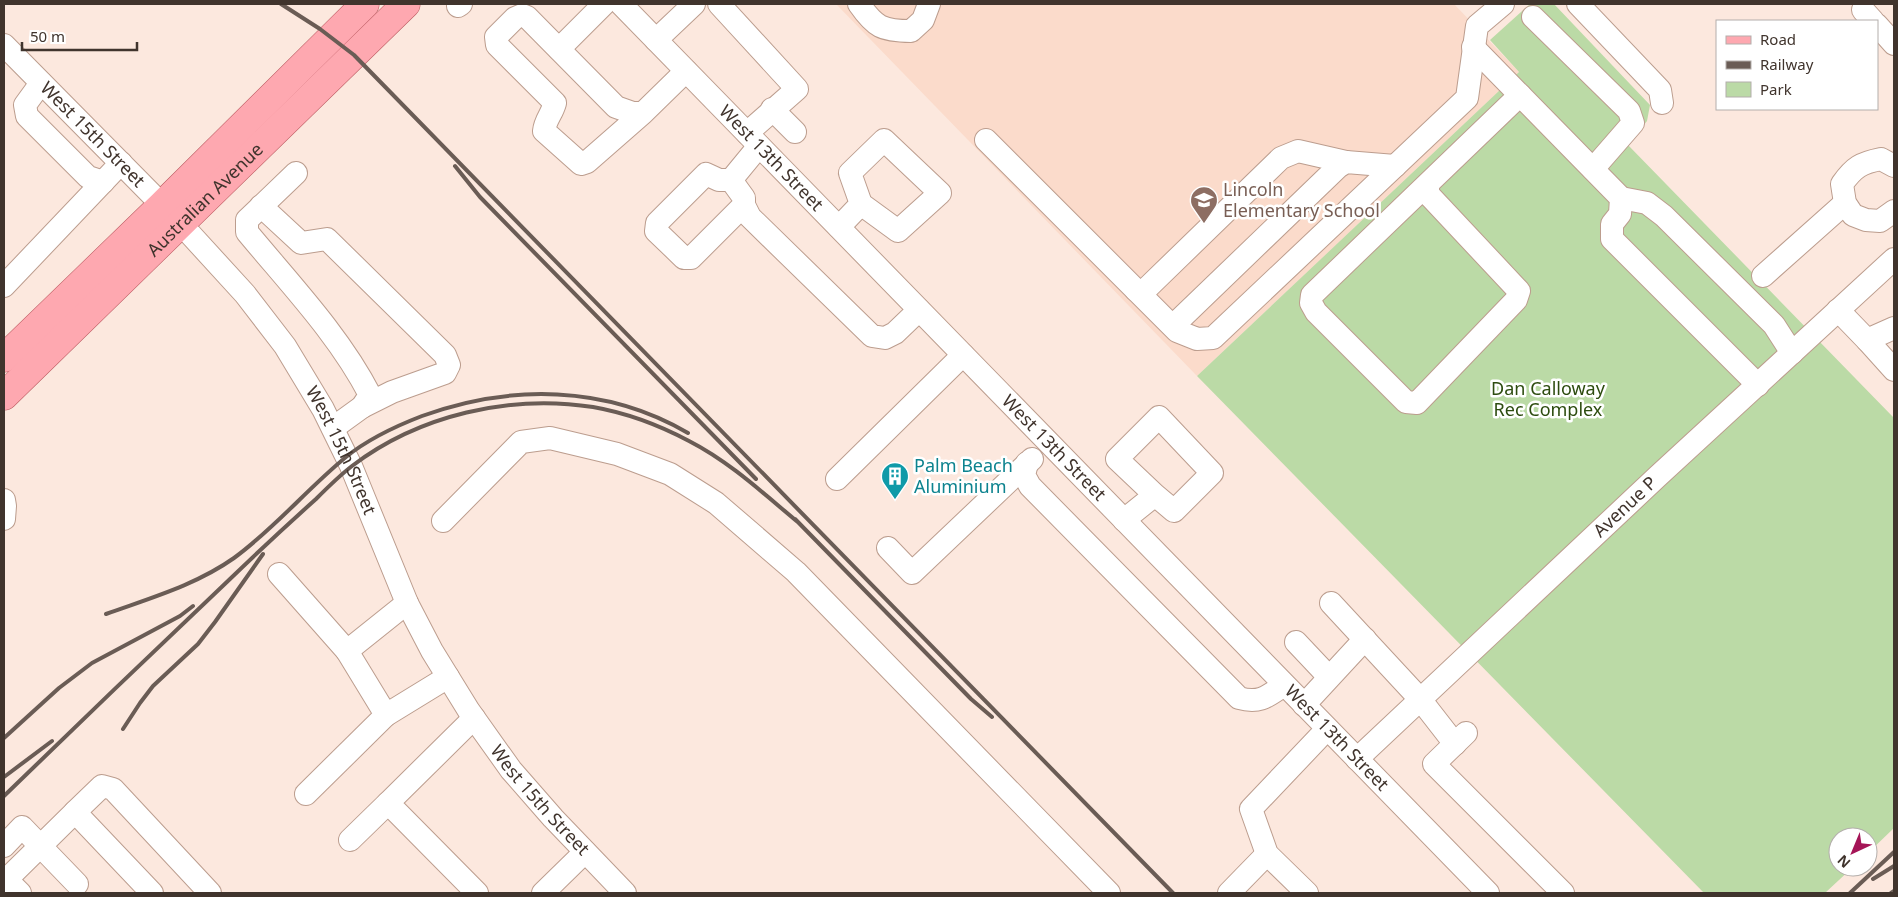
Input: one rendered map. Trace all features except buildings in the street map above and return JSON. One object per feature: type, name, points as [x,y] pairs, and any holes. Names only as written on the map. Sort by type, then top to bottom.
[{"type":"main road","name":"Australian Avenue","points":[[4,396],[365,4]]},
{"type":"main road","name":"Australian Avenue","points":[[4,358],[172,214],[406,4]]},
{"type":"street","points":[[559,49],[604,4]]},
{"type":"street","name":"West 13th Street","points":[[620,4],[1488,893]]},
{"type":"street","points":[[656,40],[694,4]]},
{"type":"street","points":[[719,4],[797,89],[772,109],[731,180]]},
{"type":"street","points":[[859,4],[870,19],[881,28],[894,31],[911,31],[923,20],[930,4]]},
{"type":"street","points":[[986,140],[1177,331],[1197,340],[1213,338],[1467,98],[1475,37],[1503,4]]},
{"type":"street","points":[[1578,4],[1660,90],[1662,103]]},
{"type":"street","points":[[643,113],[632,113],[616,107],[523,10],[522,15],[515,18],[496,37],[497,45],[555,103],[552,112],[544,123],[544,131],[581,164],[587,162],[643,113],[686,71]]},
{"type":"street","points":[[1533,17],[1629,111],[1633,123],[1593,169]]},
{"type":"street","points":[[1878,27],[1894,44]]},
{"type":"street","points":[[1475,37],[1520,95],[1621,198],[1647,203],[1664,216],[1774,325],[1792,353]]},
{"type":"street","name":"West 15th Street","points":[[8,57],[41,83],[172,214],[245,294],[285,346],[333,428],[351,466],[407,602],[432,651],[474,718],[511,770],[552,818],[621,892]]},
{"type":"street","points":[[41,83],[25,105],[27,116],[88,177],[103,182]]},
{"type":"street","points":[[1428,184],[1428,194],[1519,291],[1516,300],[1417,403],[1406,402],[1316,312],[1311,303],[1312,295],[1520,95]]},
{"type":"street","points":[[772,109],[795,132]]},
{"type":"street","points":[[1136,290],[1145,290],[1281,158],[1298,151],[1346,162],[1395,166]]},
{"type":"street","points":[[1893,163],[1881,159],[1865,162],[1852,171],[1842,184],[1844,203],[1854,215],[1866,220],[1880,221],[1894,211]]},
{"type":"street","points":[[1170,323],[1176,323],[1338,167],[1346,162]]},
{"type":"street","points":[[4,286],[121,163]]},
{"type":"street","points":[[296,173],[246,220],[247,232],[308,306],[360,377],[370,395],[362,407]]},
{"type":"street","points":[[731,180],[719,180],[706,174],[657,223],[656,231],[684,258],[692,258],[744,205]]},
{"type":"street","points":[[731,180],[744,198],[744,205],[750,217],[872,336],[884,338],[895,333],[919,310]]},
{"type":"street","points":[[1621,198],[1620,214],[1612,224],[1612,239],[1758,385]]},
{"type":"street","points":[[1763,276],[1844,203]]},
{"type":"street","points":[[838,227],[861,204]]},
{"type":"street","points":[[261,206],[301,243],[326,239],[445,355],[449,365],[445,373],[392,392],[362,407],[333,428]]},
{"type":"street","name":"Avenue P","points":[[1357,759],[1894,259]]},
{"type":"street","points":[[1838,310],[1894,370]]},
{"type":"street","points":[[1867,340],[1894,328]]},
{"type":"street","points":[[837,479],[963,355]]},
{"type":"street","points":[[443,521],[521,442],[550,438],[617,454],[670,474],[716,503],[796,572],[1109,893]]},
{"type":"street","points":[[888,548],[912,573],[1049,443]]},
{"type":"street","points":[[1028,463],[1024,475],[1030,486],[1239,698],[1251,701],[1266,697],[1284,685]]},
{"type":"street","points":[[1124,520],[1154,494]]},
{"type":"street","points":[[4,500],[6,506],[4,520]]},
{"type":"street","points":[[279,574],[347,650],[386,715]]},
{"type":"street","points":[[347,650],[407,602]]},
{"type":"street","points":[[1331,603],[1420,699],[1461,738],[1434,764],[1563,893]]},
{"type":"street","points":[[1304,705],[1365,639]]},
{"type":"street","points":[[1296,642],[1329,677]]},
{"type":"street","points":[[306,794],[386,715],[448,677]]},
{"type":"street","points":[[350,840],[474,718]]},
{"type":"street","points":[[1307,893],[1267,854],[1250,809],[1327,729]]},
{"type":"street","points":[[8,883],[40,846],[102,786],[113,789],[210,893]]},
{"type":"street","points":[[388,803],[477,893]]},
{"type":"street","points":[[75,812],[152,893]]},
{"type":"street","points":[[4,846],[22,827],[77,884]]},
{"type":"street","points":[[543,893],[585,852]]},
{"type":"street","points":[[1229,893],[1267,854]]},
{"type":"shaded area","name":"Lincoln Elementary School","points":[[836,4],[1454,4],[1519,72],[1197,376]]},
{"type":"green space","name":"Dan Calloway Rec Complex","points":[[1530,4],[1554,4],[1650,105],[1647,121],[1628,145],[1894,418],[1894,828],[1878,843],[1878,827],[1828,827],[1828,877],[1842,877],[1825,893],[1704,893],[1197,376],[1519,72],[1490,40]]},
{"type":"railway","points":[[281,4],[320,29],[354,55],[1173,893]]},
{"type":"railway","points":[[455,166],[480,197],[756,479]]},
{"type":"railway","points":[[106,614],[172,590],[219,568],[249,547],[332,469],[355,450],[382,434],[422,416],[489,398],[557,394],[591,398],[624,406],[657,417],[688,433]]},
{"type":"railway","points":[[4,796],[342,474],[378,448],[406,433],[436,421],[466,412],[530,404],[562,404],[593,407],[618,413],[666,430],[704,449],[746,479],[799,523]]},
{"type":"railway","points":[[795,519],[971,699],[992,717]]},
{"type":"railway","points":[[123,729],[153,686],[198,644],[263,554]]},
{"type":"railway","points":[[4,738],[59,688],[92,663],[180,616],[193,606]]},
{"type":"railway","points":[[4,777],[52,741]]},
{"type":"railway","points":[[1850,893],[1894,852]]},
{"type":"railway","points":[[1873,879],[1894,866]]},
{"type":"place","name":"Lincoln Elementary School","points":[[1204,224]]},
{"type":"place","name":"Palm Beach Aluminium","points":[[895,500]]}]
